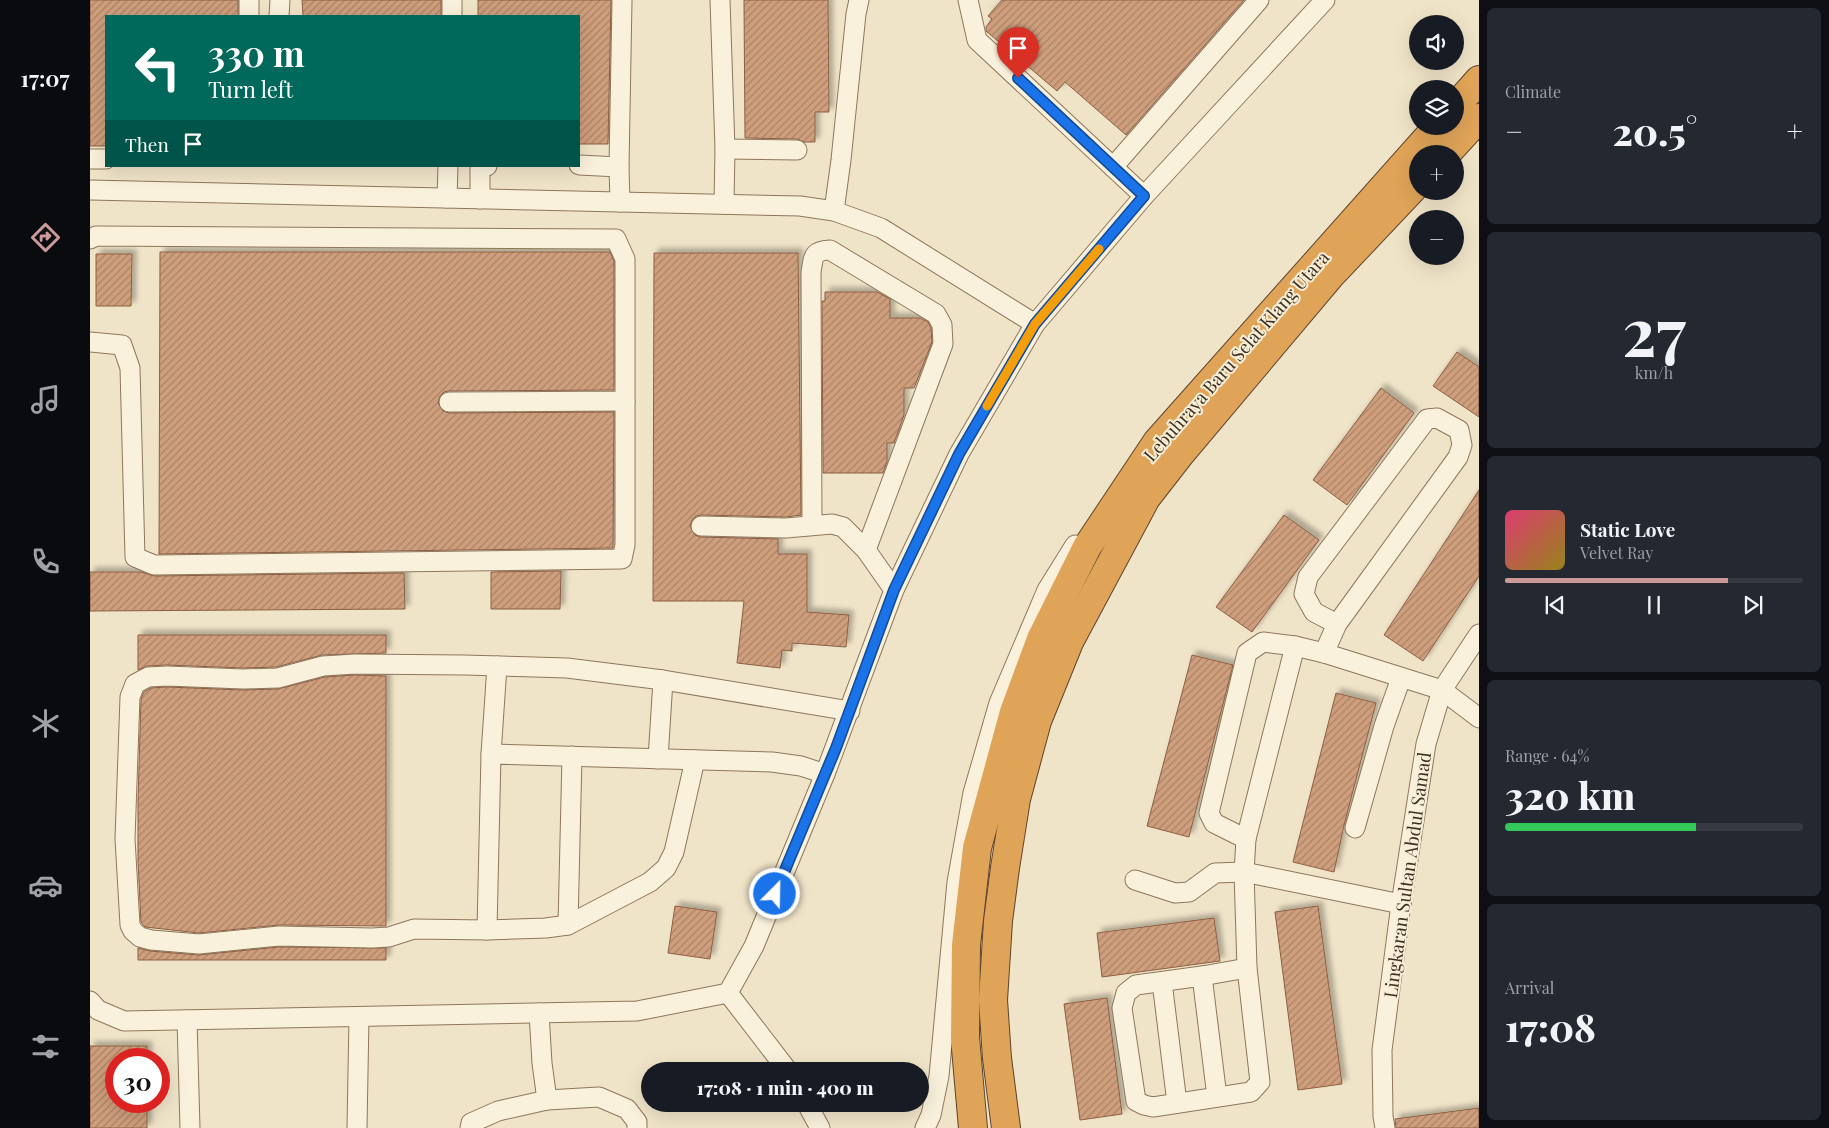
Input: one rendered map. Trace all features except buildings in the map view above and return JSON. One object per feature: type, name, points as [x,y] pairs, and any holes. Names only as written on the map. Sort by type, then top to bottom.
[{"type":"highway","points":[[1464,97],[1479,80]]},
{"type":"highway","points":[[1454,145],[1479,118]]},
{"type":"highway","name":"Lebuhraya Baru Selat Klang Utara","points":[[973,1128],[965,1037],[966,945],[977,848],[1014,712],[1041,639],[1087,547],[1157,442],[1430,135]]},
{"type":"highway","name":"Lebuhraya Baru Selat Klang Utara","points":[[1006,1128],[997,1058],[993,1000],[998,920],[1016,799],[1037,721],[1068,642],[1146,498],[1181,452],[1330,276],[1409,193]]},
{"type":"street","points":[[249,0],[249,15]]},
{"type":"street","points":[[279,15],[280,0]]},
{"type":"street","points":[[452,0],[452,15]]},
{"type":"street","points":[[620,202],[622,0]]},
{"type":"street","points":[[720,0],[725,149],[724,204]]},
{"type":"street","points":[[834,211],[859,0]]},
{"type":"street","points":[[968,0],[977,40],[1144,196]]},
{"type":"street","points":[[1113,167],[1259,0]]},
{"type":"street","points":[[90,1001],[98,1010],[124,1021],[638,1011],[728,993],[754,946],[825,774],[850,712],[894,590],[959,454],[1035,324],[1144,196],[1325,0]]},
{"type":"street","points":[[725,149],[797,150]]},
{"type":"street","points":[[90,159],[105,159]]},
{"type":"street","points":[[580,165],[619,167]]},
{"type":"street","points":[[447,198],[448,167]]},
{"type":"street","points":[[480,199],[480,169],[485,167]]},
{"type":"street","points":[[90,190],[800,206],[834,211],[881,228],[1035,324]]},
{"type":"street","points":[[90,239],[96,236],[616,239],[624,258],[625,545],[622,559],[154,565],[135,556],[130,368],[122,345],[90,342]]},
{"type":"street","points":[[812,525],[811,272],[814,256],[819,251],[830,250],[936,314],[942,325],[943,344],[866,550]]},
{"type":"street","points":[[449,402],[624,401]]},
{"type":"street","points":[[1324,653],[1337,624],[1458,457],[1462,445],[1459,430],[1437,418],[1428,418],[1308,577],[1304,594],[1314,612],[1337,624]]},
{"type":"street","points":[[925,1128],[931,1115],[940,1076],[957,882],[973,793],[999,703],[1047,590],[1090,522],[1125,476],[1157,442]]},
{"type":"street","points":[[701,526],[786,528],[832,524],[843,526],[866,550],[894,590]]},
{"type":"street","name":"Lingkaran Sultan Abdul Samad","points":[[1385,1128],[1383,1116],[1382,1050],[1400,904],[1426,744],[1442,690],[1479,634]]},
{"type":"street","points":[[1246,839],[1214,823],[1209,813],[1247,653],[1263,642],[1295,646],[1324,653],[1442,690],[1479,718]]},
{"type":"street","points":[[1247,968],[1136,985],[1126,993],[1122,1008],[1136,1101],[1144,1105],[1153,1106],[1251,1092],[1260,1082],[1247,968],[1244,872],[1246,839],[1295,646]]},
{"type":"street","points":[[695,760],[674,852],[666,868],[650,882],[568,925],[546,928],[487,930],[414,929],[389,937],[372,938],[278,936],[199,944],[140,937],[133,931],[130,925],[125,839],[131,690],[135,684],[148,677],[278,678],[323,666],[355,664],[567,668],[662,680],[850,712]]},
{"type":"street","points":[[487,930],[491,754],[497,666]]},
{"type":"street","points":[[1355,828],[1384,726],[1400,678]]},
{"type":"street","points":[[658,759],[662,680]]},
{"type":"street","points":[[491,754],[772,762],[801,766],[825,774]]},
{"type":"street","points":[[568,925],[572,756]]},
{"type":"street","points":[[1135,880],[1175,893],[1189,892],[1215,872],[1244,872],[1400,904]]},
{"type":"street","points":[[1202,976],[1217,1097]]},
{"type":"street","points":[[1162,982],[1177,1103]]},
{"type":"street","points":[[728,993],[781,1062]]},
{"type":"street","points":[[538,1013],[547,1100]]},
{"type":"street","points":[[357,1128],[359,1017]]},
{"type":"street","points":[[187,1020],[190,1128]]},
{"type":"street","points":[[470,1128],[472,1123],[498,1111],[547,1100],[599,1097],[627,1110],[637,1122],[637,1128]]},
{"type":"street","points":[[811,1112],[820,1128]]},
{"type":"slow traffic","points":[[987,406],[1035,324],[1099,249]]},
{"type":"route","points":[[775,894],[836,748],[894,590],[959,454],[1035,324],[1144,196],[1018,78]]}]
